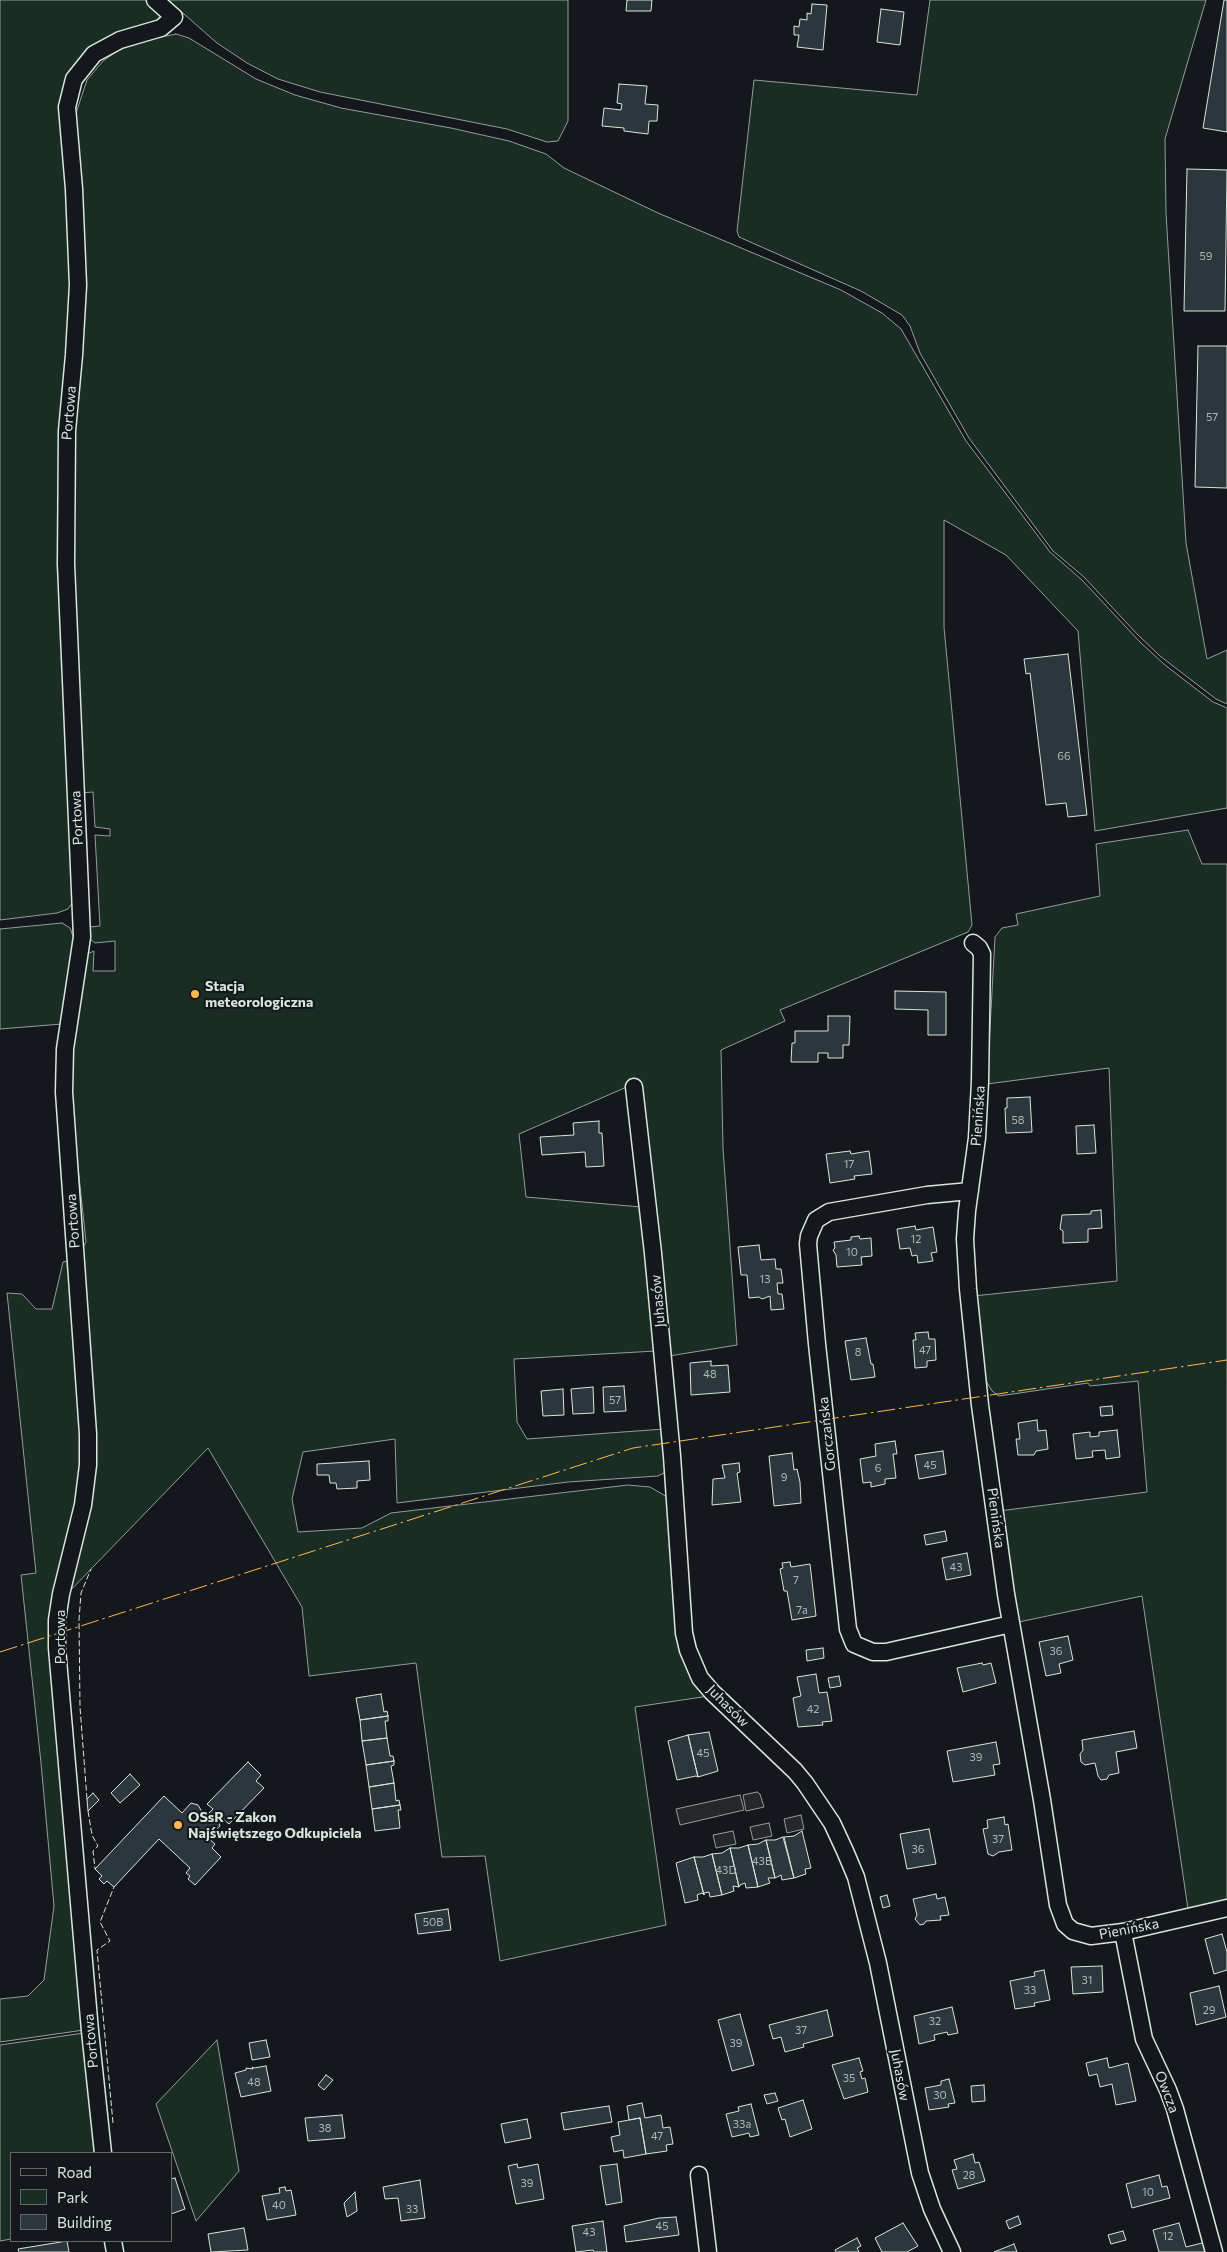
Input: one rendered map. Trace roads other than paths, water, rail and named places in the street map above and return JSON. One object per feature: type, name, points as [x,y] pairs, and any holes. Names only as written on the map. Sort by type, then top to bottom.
[{"type":"street","name":"Portowa","points":[[103,2152],[90,2031],[57,1648],[57,1620],[61,1594],[83,1505],[88,1464],[88,1434],[64,1092],[65,1049],[82,937],[70,688],[65,490],[67,431],[78,285],[74,189],[67,116],[69,92],[74,79],[94,54],[120,40],[169,24],[174,17],[155,0]]},
{"type":"street","name":"Pienińska","points":[[973,943],[982,954],[977,1138],[965,1240],[968,1289],[980,1405],[1011,1624],[1061,1916],[1069,1927],[1081,1934],[1102,1936],[1227,1908]]},
{"type":"street","name":"Juhasów","points":[[634,1087],[653,1253],[672,1456],[684,1633],[688,1650],[700,1678],[712,1692],[805,1783],[832,1823],[845,1850],[856,1877],[878,1963],[920,2173],[932,2209],[952,2252]]},
{"type":"street","name":"Gorczańska","points":[[970,1191],[927,1195],[829,1212],[816,1220],[809,1236],[808,1244],[848,1629],[854,1644],[873,1652],[886,1652],[1011,1624]]},
{"type":"street","name":"Owcza","points":[[1123,1932],[1144,2039],[1175,2109],[1214,2252]]},
{"type":"street","points":[[699,2176],[708,2252]]},
{"type":"place","name":"Stacja meteorologiczna","points":[[195,994]]},
{"type":"place","name":"OSsR - Zakon Najświętszego Odkupiciela","points":[[178,1825]]}]
